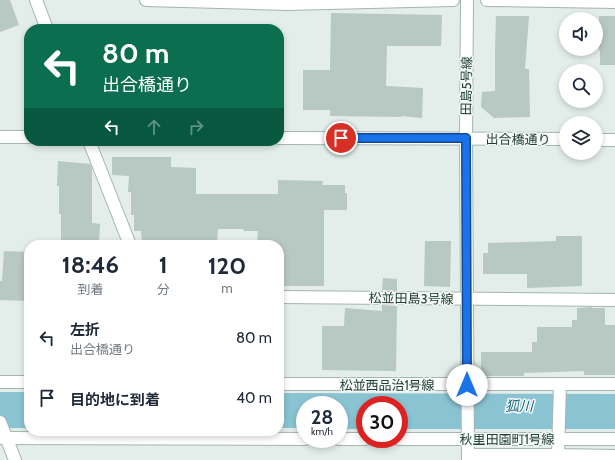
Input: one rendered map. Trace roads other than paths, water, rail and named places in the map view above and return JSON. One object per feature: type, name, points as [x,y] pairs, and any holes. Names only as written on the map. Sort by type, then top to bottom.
[{"type":"street","points":[[36,0],[45,24]]},
{"type":"street","points":[[146,0],[287,2],[453,0]]},
{"type":"street","name":"田島5号線","points":[[468,0],[466,138],[468,458]]},
{"type":"street","points":[[487,0],[615,2]]},
{"type":"street","points":[[0,137],[24,137]]},
{"type":"street","name":"出合橋通り","points":[[284,138],[466,138],[559,140]]},
{"type":"street","points":[[603,140],[615,140]]},
{"type":"street","points":[[90,146],[128,240]]},
{"type":"street","name":"松並田島3号線","points":[[284,296],[615,300]]},
{"type":"street","points":[[0,382],[24,382]]},
{"type":"street","name":"松並西品治1号線","points":[[284,384],[560,389],[615,384]]},
{"type":"street","points":[[558,455],[560,389]]},
{"type":"street","points":[[15,460],[2,432],[24,433]]},
{"type":"street","name":"秋里田園町1号線","points":[[408,439],[559,435],[615,439]]},
{"type":"street","points":[[175,436],[296,439]]},
{"type":"street","points":[[468,458],[558,455],[615,456]]},
{"type":"water","points":[[0,392],[24,392],[24,428],[0,428]]},
{"type":"water","name":"狐川","points":[[284,393],[615,394],[615,429],[408,429],[408,396],[356,396],[356,429],[348,429],[348,396],[296,396],[296,428],[284,428]]}]
